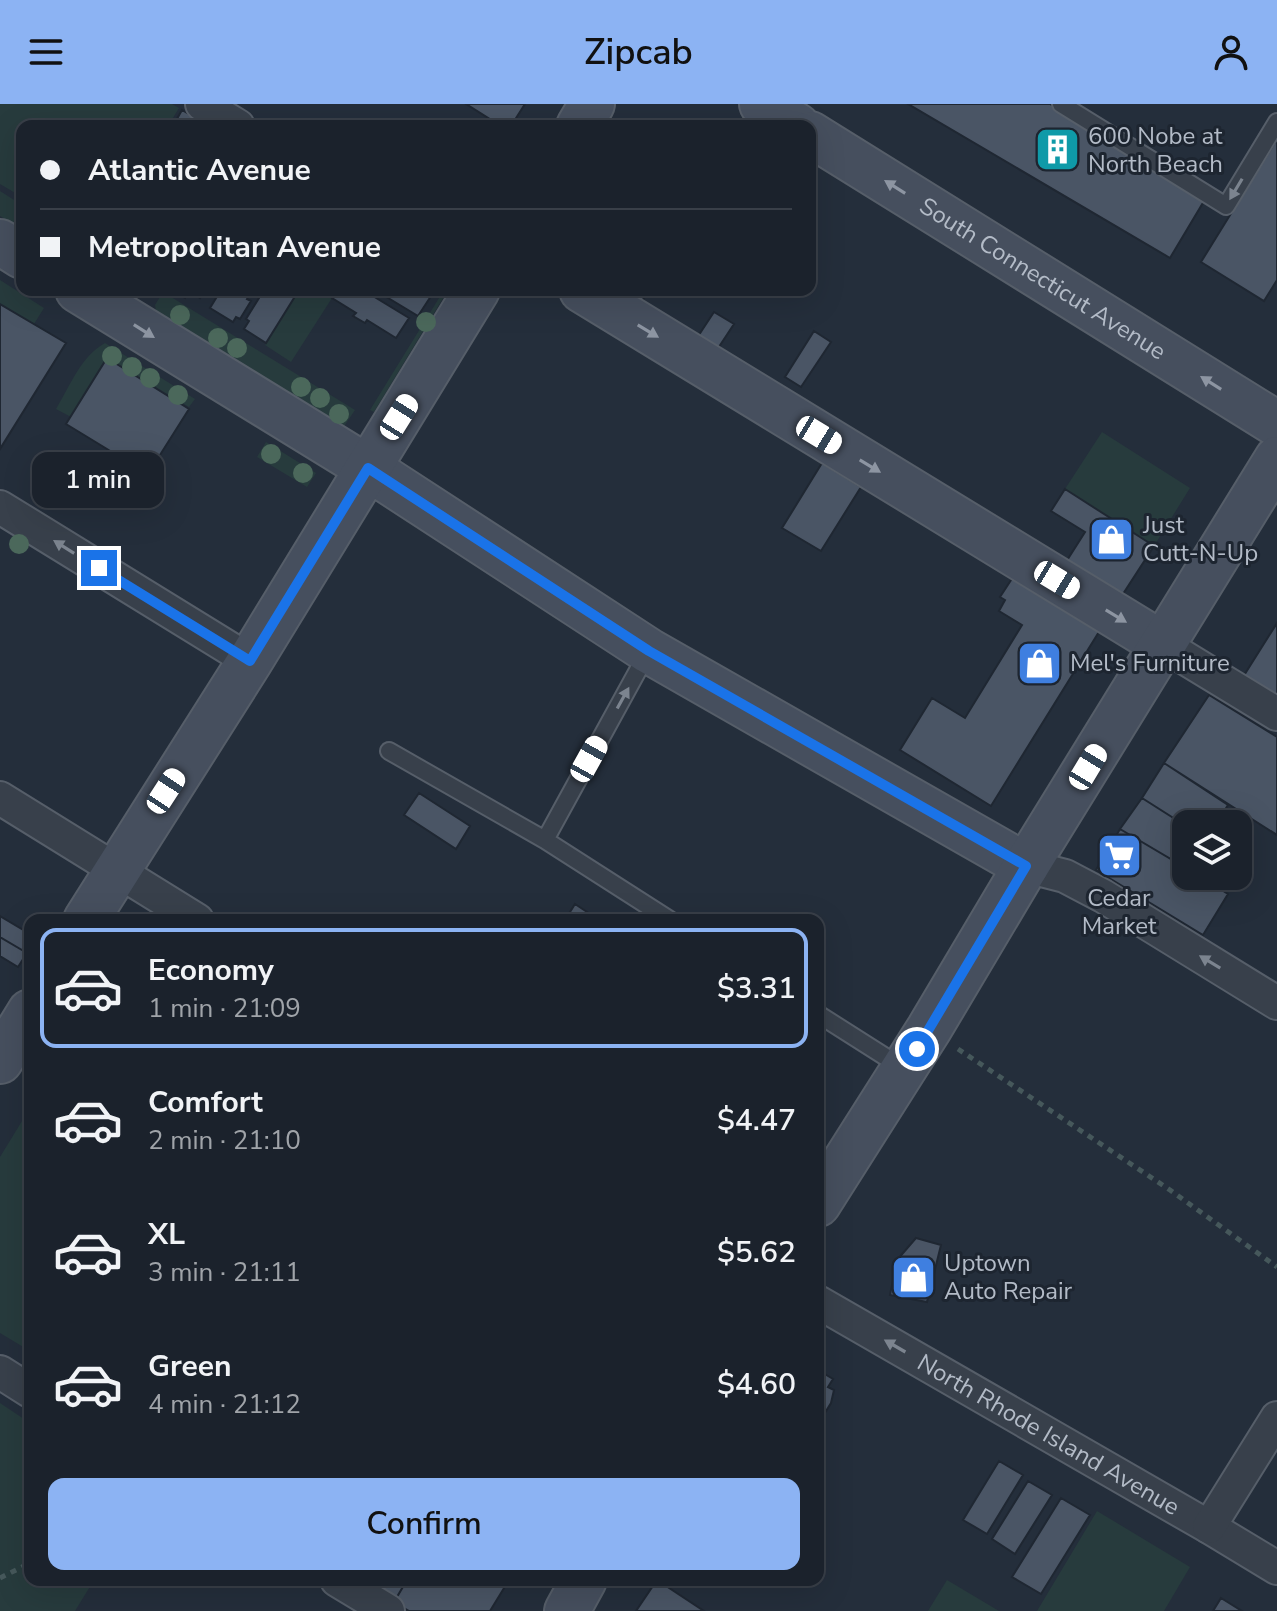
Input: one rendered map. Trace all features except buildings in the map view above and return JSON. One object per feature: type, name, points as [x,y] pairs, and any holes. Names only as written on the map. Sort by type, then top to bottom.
[{"type":"street","points":[[202,104],[228,120]]},
{"type":"street","points":[[762,104],[787,120]]},
{"type":"street","name":"South Connecticut Avenue","points":[[816,138],[1277,424]]},
{"type":"street","points":[[88,296],[368,468],[649,651],[1026,866],[1065,876],[1103,896],[1277,1003]]},
{"type":"street","points":[[90,914],[250,661],[473,296]]},
{"type":"street","points":[[592,296],[1277,714]]},
{"type":"street","points":[[824,1195],[929,1029],[1162,644],[1273,473]]},
{"type":"street","points":[[0,507],[250,661]]},
{"type":"street","points":[[0,798],[187,914]]},
{"type":"street","points":[[0,1061],[24,1022]]},
{"type":"street","name":"North Rhode Island Avenue","points":[[824,1305],[1277,1568]]},
{"type":"street","points":[[0,1372],[24,1387]]},
{"type":"street","points":[[1209,1527],[1277,1418]]},
{"type":"street","points":[[347,1586],[388,1611]]},
{"type":"street","points":[[567,1611],[581,1586]]},
{"type":"lane","points":[[1061,104],[1226,206],[1277,122]]},
{"type":"lane","points":[[545,840],[649,651]]},
{"type":"lane","points":[[389,751],[545,840],[661,914]]},
{"type":"lane","points":[[824,1018],[904,1069]]},
{"type":"path","points":[[929,1029],[1170,1190],[1277,1267]]},
{"type":"path","points":[[0,1578],[24,1566]]},
{"type":"green space","points":[[0,104],[172,104],[179,108],[172,120],[16,120],[16,193],[0,184]]},
{"type":"green space","points":[[0,191],[16,201],[16,226],[0,216]]},
{"type":"green space","points":[[0,280],[16,290],[16,296],[25,296],[44,308],[34,324],[0,304]]},
{"type":"green space","points":[[161,296],[170,296],[355,410],[343,428],[156,311],[155,305]]},
{"type":"green space","points":[[295,296],[332,298],[291,362],[265,345]]},
{"type":"green space","points":[[440,296],[444,296],[374,412],[370,410]]},
{"type":"green space","points":[[105,343],[195,399],[189,407],[107,358],[71,417],[56,409],[83,364]]},
{"type":"green space","points":[[1102,432],[1190,488],[1154,546],[1065,489]]},
{"type":"green space","points":[[266,442],[316,473],[307,487],[257,457]]},
{"type":"green space","points":[[24,1118],[24,1347],[0,1333],[0,1157]]},
{"type":"green space","points":[[0,1403],[24,1419],[24,1586],[90,1586],[75,1611],[0,1611]]},
{"type":"green space","points":[[1097,1511],[1190,1567],[1164,1611],[1037,1611]]},
{"type":"green space","points":[[947,1580],[999,1611],[928,1611]]},
{"type":"place","name":"600 Nobe at North Beach","points":[[1057,150]]},
{"type":"place","name":"Just Cutt-N-Up","points":[[1112,539]]},
{"type":"place","name":"Mel's Furniture","points":[[1039,663]]},
{"type":"place","name":"Cedar Market","points":[[1119,856]]},
{"type":"place","name":"Uptown Auto Repair","points":[[913,1277]]},
{"type":"route","points":[[99,568],[250,661],[368,468],[649,651],[1026,866],[917,1049]]}]
